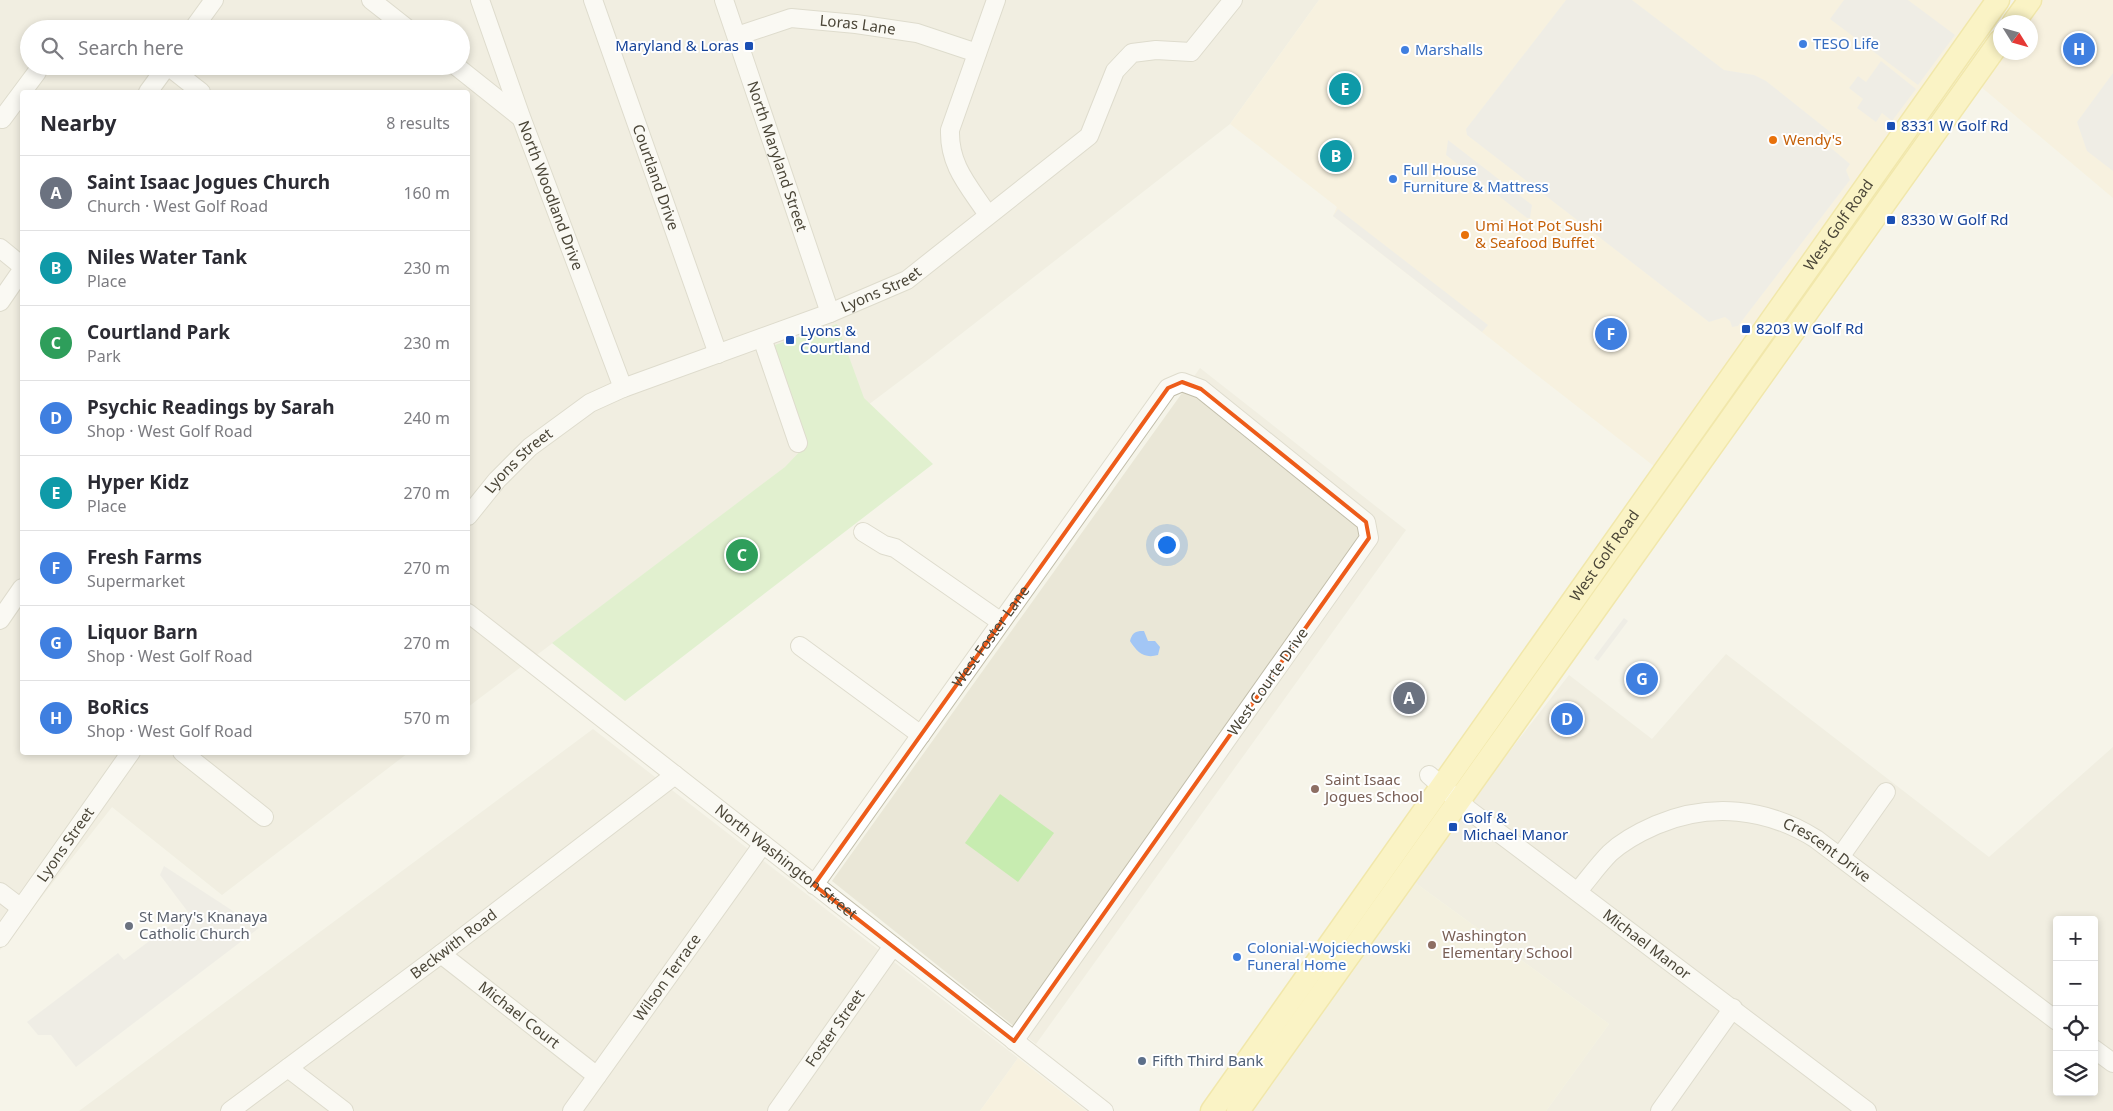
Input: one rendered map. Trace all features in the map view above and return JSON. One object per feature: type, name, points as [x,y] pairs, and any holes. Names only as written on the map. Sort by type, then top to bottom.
[{"type":"main road","name":"West Golf Road","points":[[1212,1111],[1998,0]]},
{"type":"main road","points":[[2019,15],[2030,0]]},
{"type":"main road","name":"West Golf Road","points":[[1238,1111],[1443,787],[1993,50]]},
{"type":"street","points":[[200,20],[214,0]]},
{"type":"street","points":[[371,0],[397,20]]},
{"type":"street","name":"North Woodland Drive","points":[[480,0],[521,117],[623,388]]},
{"type":"street","name":"Courtland Drive","points":[[593,0],[718,354]]},
{"type":"street","name":"North Maryland Street","points":[[724,0],[830,313]]},
{"type":"street","points":[[988,215],[958,169],[950,146],[950,130],[996,0]]},
{"type":"street","name":"Lyons Street","points":[[470,514],[497,480],[530,447],[590,403],[623,388],[830,313],[906,280],[1089,136],[1115,71],[1132,53],[1156,50],[1191,52],[1233,0]]},
{"type":"street","name":"Loras Lane","points":[[737,36],[791,18],[856,24],[916,33],[977,53]]},
{"type":"street","points":[[26,90],[35,75]]},
{"type":"street","points":[[149,90],[160,75]]},
{"type":"street","points":[[179,75],[198,90]]},
{"type":"street","points":[[467,75],[521,117]]},
{"type":"street","points":[[2,119],[20,99]]},
{"type":"street","points":[[0,248],[20,264]]},
{"type":"street","points":[[0,302],[20,273]]},
{"type":"street","points":[[762,338],[798,443]]},
{"type":"street","name":"West Courte Drive","points":[[1014,1041],[1369,538],[1366,522],[1201,389],[1182,382],[1168,388]]},
{"type":"street","name":"West Foster Lane","points":[[814,884],[1168,388]]},
{"type":"street","points":[[863,532],[884,545],[895,548],[1001,622]]},
{"type":"street","points":[[0,620],[20,591]]},
{"type":"street","name":"North Washington Street","points":[[470,615],[1104,1111]]},
{"type":"street","points":[[800,646],[921,735]]},
{"type":"street","name":"Lyons Street","points":[[0,938],[128,755]]},
{"type":"street","points":[[186,755],[264,817]]},
{"type":"street","name":"Beckwith Road","points":[[230,1111],[675,776]]},
{"type":"street","name":"Michael Manor","points":[[1443,787],[1867,1111]]},
{"type":"street","points":[[1840,857],[1886,792]]},
{"type":"street","name":"Crescent Drive","points":[[1578,891],[1610,853],[1636,835],[1671,819],[1713,810],[1742,811],[1775,819],[1799,828],[1840,857],[2053,1018]]},
{"type":"street","name":"Wilson Terrace","points":[[572,1111],[763,844]]},
{"type":"street","points":[[0,892],[20,908]]},
{"type":"street","name":"Foster Street","points":[[777,1111],[893,946]]},
{"type":"street","name":"Michael Court","points":[[441,954],[597,1076]]},
{"type":"street","points":[[1660,1111],[1734,1008]]},
{"type":"street","points":[[2097,1051],[2113,1063]]},
{"type":"street","points":[[288,1068],[344,1111]]},
{"type":"highlighted area","points":[[1182,382],[1201,389],[1366,522],[1369,538],[1014,1041],[814,885],[1168,388]]},
{"type":"shaded area","points":[[0,0],[1319,0],[1230,124],[929,359],[470,705],[470,90],[20,90],[20,755],[405,755],[222,895],[112,807],[0,950]]},
{"type":"shaded area","points":[[1319,0],[1986,0],[1655,467],[1333,216],[1337,207],[1230,124]]},
{"type":"shaded area","points":[[1566,0],[1632,0],[1724,70],[1754,75],[1766,81],[1834,135],[1827,134],[1824,142],[1850,164],[1846,170],[1850,180],[1738,326],[1732,327],[1730,321],[1725,317],[1709,322],[1467,135],[1466,129]]},
{"type":"shaded area","points":[[1844,0],[1908,0],[1955,35],[1918,85],[1830,19]]},
{"type":"shaded area","points":[[2041,0],[2113,0],[2113,198],[1980,86],[1998,60],[2038,60],[2038,15],[2030,15]]},
{"type":"shaded area","points":[[1881,61],[1916,89],[1892,121],[1882,113],[1876,122],[1857,108],[1863,99],[1849,88],[1858,76],[1866,82]]},
{"type":"shaded area","points":[[2113,73],[2113,171],[2087,151],[2077,122]]},
{"type":"shaded area","points":[[1448,140],[1532,205],[1530,218],[1527,218],[1446,155]]},
{"type":"shaded area","points":[[1338,209],[1488,325],[1482,332],[1333,216]]},
{"type":"shaded area","points":[[1200,368],[1406,530],[1036,1044],[832,881]]},
{"type":"shaded area","points":[[1624,618],[1628,621],[1598,661],[1594,658]]},
{"type":"shaded area","points":[[1726,654],[1989,857],[2113,747],[2113,1111],[1546,1111],[1609,1024],[1410,879],[1569,675],[1652,739]]},
{"type":"shaded area","points":[[593,729],[1018,1058],[980,1111],[79,1111]]},
{"type":"shaded area","points":[[164,866],[259,928],[76,1067],[51,1035],[38,1035],[27,1022],[118,953],[124,960],[188,912],[160,875]]},
{"type":"shaded area","name":"Washington Elementary School","points":[[1410,879],[1609,1024],[1546,1111],[1246,1111]]},
{"type":"shaded area","points":[[1018,1058],[1086,1111],[980,1111]]},
{"type":"green space","points":[[837,324],[864,398],[933,464],[625,701],[552,643],[785,467],[807,444],[772,346]]},
{"type":"green space","points":[[1000,794],[1054,833],[1018,882],[965,843]]},
{"type":"water","points":[[1144,631],[1148,641],[1155,641],[1160,647],[1158,655],[1149,656],[1141,654],[1130,641],[1135,633]]},
{"type":"place","name":"TESO Life","points":[[1803,44]]},
{"type":"place","name":"Maryland & Loras","points":[[749,46]]},
{"type":"place","name":"BoRics","points":[[2079,49]]},
{"type":"place","name":"Marshalls","points":[[1405,50]]},
{"type":"place","name":"Hyper Kidz","points":[[1345,89]]},
{"type":"place","name":"8331 W Golf Rd","points":[[1891,126]]},
{"type":"place","name":"Wendy's","points":[[1773,140]]},
{"type":"place","name":"Niles Water Tank","points":[[1336,156]]},
{"type":"place","name":"Full House Furniture & Mattress","points":[[1393,179]]},
{"type":"place","name":"8330 W Golf Rd","points":[[1891,220]]},
{"type":"place","name":"Umi Hot Pot Sushi & Seafood Buffet","points":[[1465,235]]},
{"type":"place","name":"8203 W Golf Rd","points":[[1746,329]]},
{"type":"place","name":"Fresh Farms","points":[[1611,334]]},
{"type":"place","name":"Lyons & Courtland","points":[[790,340]]},
{"type":"place","name":"Courtland Park","points":[[742,555]]},
{"type":"place","name":"Liquor Barn","points":[[1642,679]]},
{"type":"place","name":"Saint Isaac Jogues Church","points":[[1409,698]]},
{"type":"place","name":"Psychic Readings by Sarah","points":[[1567,719]]},
{"type":"place","name":"Saint Isaac Jogues School","points":[[1315,789]]},
{"type":"place","name":"Golf & Michael Manor","points":[[1453,827]]},
{"type":"place","name":"St Mary's Knanaya Catholic Church","points":[[129,926]]},
{"type":"place","name":"Washington Elementary School","points":[[1432,945]]},
{"type":"place","name":"Colonial-Wojciechowski Funeral Home","points":[[1237,957]]},
{"type":"place","name":"Fifth Third Bank","points":[[1142,1061]]}]
